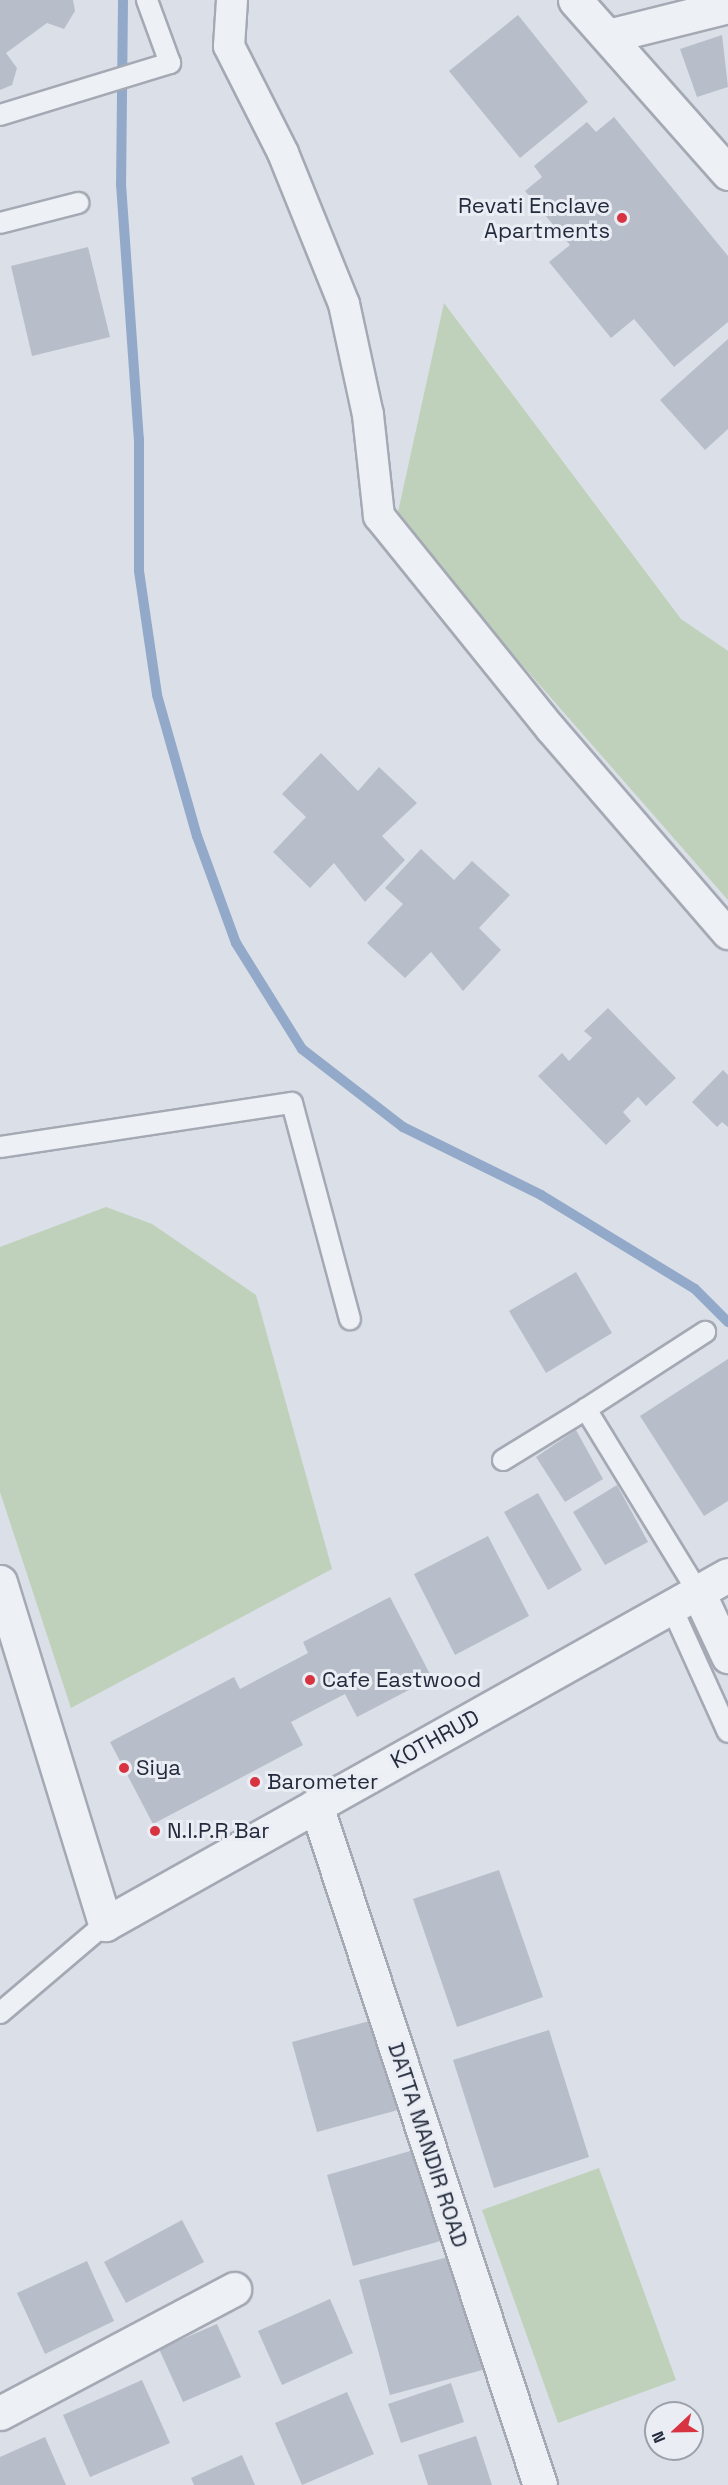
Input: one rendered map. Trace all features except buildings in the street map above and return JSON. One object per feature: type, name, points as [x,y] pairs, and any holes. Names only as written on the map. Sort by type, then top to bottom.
[{"type":"street","points":[[232,0],[229,46],[283,153],[344,304],[368,415],[379,516],[551,729],[728,934]]},
{"type":"street","points":[[575,0],[728,172]]},
{"type":"street","points":[[608,36],[728,6]]},
{"type":"street","name":"KOTHRUD","points":[[105,1924],[728,1575]]},
{"type":"street","points":[[0,1582],[105,1924]]},
{"type":"street","points":[[684,1599],[727,1650]]},
{"type":"street","name":"DATTA MANDIR ROAD","points":[[316,1805],[540,2485]]},
{"type":"street","points":[[0,2413],[234,2289]]},
{"type":"lane","points":[[0,115],[170,63],[147,0]]},
{"type":"lane","points":[[0,223],[78,203]]},
{"type":"lane","points":[[0,1147],[292,1104],[350,1319]]},
{"type":"lane","points":[[503,1460],[705,1332]]},
{"type":"lane","points":[[586,1409],[684,1599],[728,1732]]},
{"type":"lane","name":"KOTHRUD","points":[[0,2013],[105,1924]]},
{"type":"green space","points":[[444,303],[681,619],[728,651],[728,900],[396,521]]},
{"type":"green space","points":[[106,1207],[152,1224],[256,1295],[332,1569],[71,1708],[0,1492],[0,1247]]},
{"type":"green space","points":[[599,2168],[676,2380],[558,2423],[482,2210]]},
{"type":"waterway","points":[[123,0],[121,184],[139,439],[139,571],[157,695],[197,836],[236,943],[302,1049],[403,1127],[541,1195],[695,1289],[728,1322]]},
{"type":"place","name":"Revati Enclave Apartments","points":[[622,218]]},
{"type":"place","name":"Cafe Eastwood","points":[[310,1680]]},
{"type":"place","name":"Siya","points":[[124,1768]]},
{"type":"place","name":"Barometer","points":[[255,1782]]},
{"type":"place","name":"N.I.P.R Bar","points":[[155,1831]]}]
